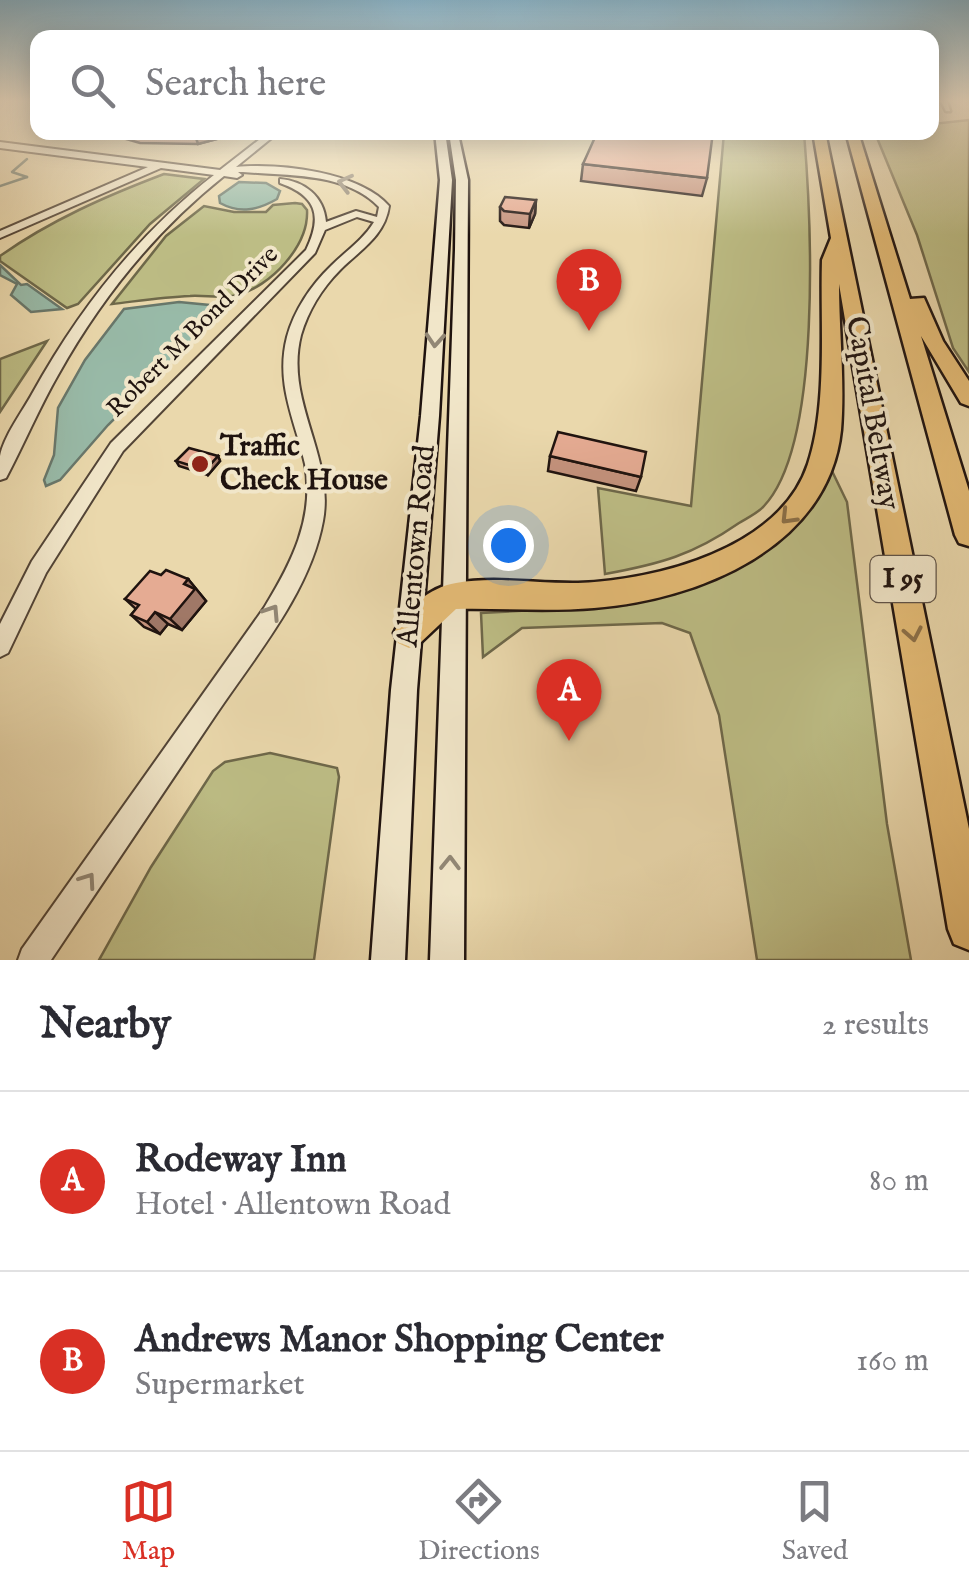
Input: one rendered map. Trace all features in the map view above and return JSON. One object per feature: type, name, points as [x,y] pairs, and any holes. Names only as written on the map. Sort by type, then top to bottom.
[{"type":"highway","name":"Capital Beltway","points":[[822,146],[969,929]]},
{"type":"highway","name":"Capital Beltway","points":[[856,146],[969,536]]},
{"type":"highway","points":[[408,633],[434,606],[456,596],[577,596],[644,588],[715,567],[781,525],[816,479],[828,443],[830,260],[838,228]]},
{"type":"highway","points":[[890,260],[916,299],[933,340],[969,398]]},
{"type":"main road","name":"Allentown Road","points":[[388,960],[408,633],[430,416],[445,196],[442,146]]},
{"type":"main road","name":"Allentown Road","points":[[446,146],[462,180],[447,960]]},
{"type":"street","points":[[7,146],[226,171],[266,172],[359,186],[384,206],[379,225],[356,214],[322,227],[319,204],[306,189],[226,171]]},
{"type":"street","points":[[1,470],[54,365],[93,305],[156,231],[258,146]]},
{"type":"street","points":[[248,154],[254,165],[266,172]]},
{"type":"street","points":[[0,236],[163,164]]},
{"type":"street","name":"Robert M Bond Drive","points":[[33,960],[271,616],[299,567],[312,531],[317,491],[313,464],[292,404],[289,367],[295,332],[326,277],[379,225]]},
{"type":"street","name":"Robert M Bond Drive","points":[[0,646],[39,568],[102,466],[148,413],[296,269],[311,251],[322,227]]},
{"type":"green space","points":[[723,146],[805,146],[809,327],[796,433],[783,475],[759,511],[722,534],[659,562],[605,574],[598,488],[691,506]]},
{"type":"green space","points":[[880,146],[969,146],[969,372],[953,348],[917,235]]},
{"type":"green space","points":[[164,174],[204,179],[150,224],[78,304],[67,308],[0,261],[0,256],[59,220]]},
{"type":"green space","points":[[295,203],[307,210],[302,237],[285,263],[250,291],[232,296],[112,304],[166,236],[204,206],[234,212],[266,212],[273,205]]},
{"type":"green space","points":[[47,341],[0,412],[0,359]]},
{"type":"green space","points":[[832,471],[847,502],[887,824],[911,960],[757,960],[719,715],[690,633],[662,623],[522,628],[483,657],[481,613],[627,605],[686,589],[736,569],[791,525]]},
{"type":"green space","points":[[270,753],[337,768],[339,777],[314,960],[99,960],[151,867],[213,771],[225,762]]},
{"type":"shaded area","points":[[239,182],[266,183],[280,191],[277,199],[256,208],[235,209],[220,203],[219,196]]},
{"type":"shaded area","points":[[0,265],[21,285],[27,284],[62,309],[31,312],[11,295],[17,284],[0,275]]},
{"type":"shaded area","points":[[179,302],[220,306],[223,311],[108,425],[60,480],[46,486],[44,480],[54,455],[58,408],[85,360],[124,309]]},
{"type":"building","points":[[591,146],[711,146],[707,178],[583,164]]},
{"type":"building","points":[[505,197],[536,200],[530,214],[504,211],[500,207]]},
{"type":"building","points":[[558,432],[646,452],[641,477],[550,456]]},
{"type":"building","name":"Traffic Check House","points":[[189,448],[218,456],[205,470],[176,461]]},
{"type":"building","points":[[166,570],[188,579],[184,584],[195,589],[170,619],[155,612],[147,622],[131,615],[139,605],[125,599],[150,571],[161,575]]},
{"type":"waterway","points":[[0,186],[27,177],[12,172],[27,159]]},
{"type":"place","name":"Andrews Manor Shopping Center","points":[[589,331]]},
{"type":"place","name":"Traffic Check House","points":[[200,464]]},
{"type":"place","name":"Rodeway Inn","points":[[569,741]]}]
